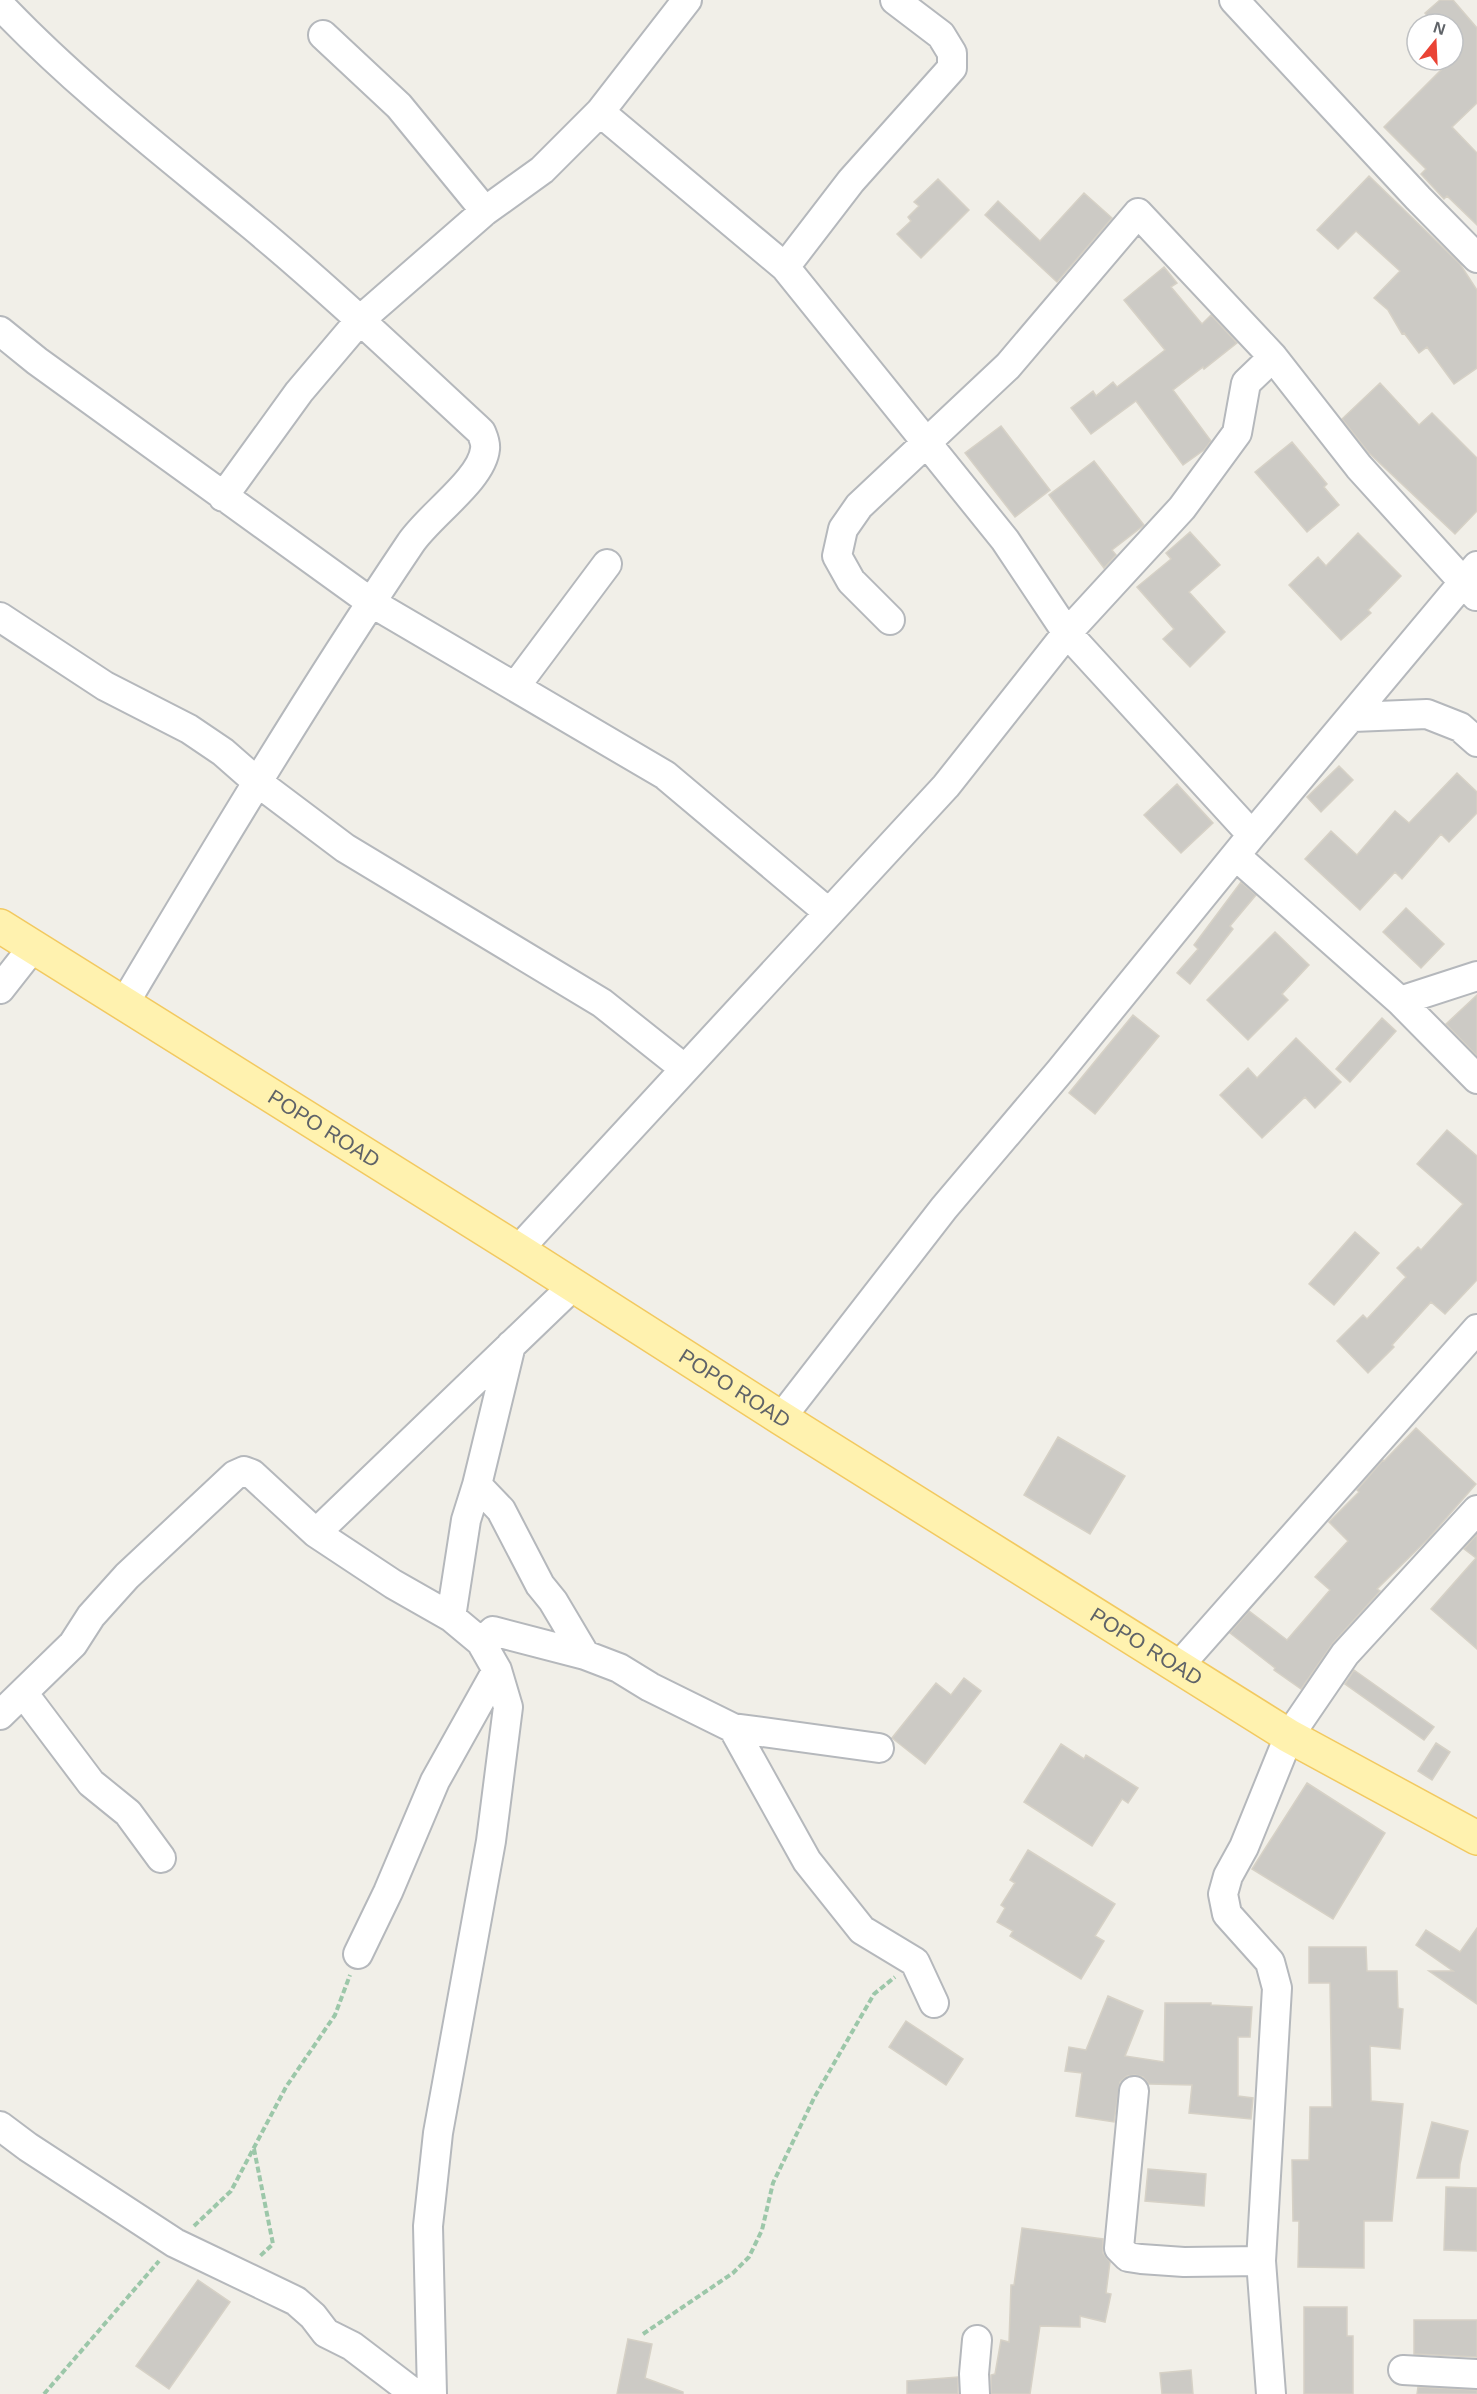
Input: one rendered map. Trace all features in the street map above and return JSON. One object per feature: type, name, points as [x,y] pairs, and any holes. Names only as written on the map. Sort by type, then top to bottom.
[{"type":"main road","name":"POPO ROAD","points":[[0,926],[1289,1736],[1477,1838]]},
{"type":"street","points":[[223,497],[299,392],[360,320],[485,211],[542,170],[600,112],[687,0]]},
{"type":"street","points":[[785,267],[851,181],[952,68],[952,53],[941,35],[895,0]]},
{"type":"street","points":[[1234,0],[1410,190],[1477,258]]},
{"type":"street","points":[[0,4],[39,45],[141,136],[250,224],[360,320],[481,432],[486,447],[482,462],[471,478],[411,541],[256,781],[124,1004]]},
{"type":"street","points":[[323,35],[399,106],[485,211]]},
{"type":"street","points":[[600,112],[785,267],[1005,540],[1067,633],[1244,846],[1477,1079]]},
{"type":"street","points":[[781,1418],[944,1208],[1353,717],[1473,582],[1359,467],[1274,357],[1138,213],[1008,366],[859,506],[843,529],[837,556],[850,581],[891,620]]},
{"type":"street","points":[[0,331],[37,361],[372,603],[665,775],[829,913]]},
{"type":"street","points":[[518,1250],[945,786],[1067,633],[1182,508],[1237,433],[1246,383],[1274,357]]},
{"type":"street","points":[[515,687],[607,564]]},
{"type":"street","points":[[0,617],[105,686],[189,729],[223,752],[256,781],[345,848],[602,1003],[685,1069]]},
{"type":"street","points":[[1353,717],[1427,714],[1460,727],[1477,742]]},
{"type":"street","points":[[0,989],[33,946]]},
{"type":"street","points":[[1400,1001],[1477,976]]},
{"type":"street","points":[[316,1533],[574,1285]]},
{"type":"street","points":[[1178,1667],[1477,1329]]},
{"type":"street","points":[[451,1617],[466,1520],[477,1485],[511,1345]]},
{"type":"street","points":[[0,1715],[73,1644],[91,1616],[127,1575],[235,1475],[244,1471],[252,1474],[316,1533],[393,1584],[451,1617],[481,1642],[497,1670],[508,1707],[494,1819],[438,2133],[428,2226],[432,2394]]},
{"type":"street","points":[[477,1485],[501,1510],[540,1585],[553,1601],[585,1655]]},
{"type":"street","points":[[1271,2394],[1261,2261],[1277,1988],[1270,1962],[1227,1914],[1223,1894],[1228,1876],[1244,1847],[1289,1736],[1346,1654],[1477,1510]]},
{"type":"street","points":[[481,1642],[493,1632],[585,1655],[618,1668],[650,1687],[733,1728],[879,1748]]},
{"type":"street","points":[[358,1954],[388,1892],[435,1781],[497,1670]]},
{"type":"street","points":[[24,1694],[91,1783],[128,1813],[161,1857]]},
{"type":"street","points":[[733,1728],[807,1861],[862,1930],[915,1962],[934,2003]]},
{"type":"street","points":[[1134,2091],[1119,2248],[1128,2257],[1141,2259],[1184,2262],[1261,2261]]},
{"type":"street","points":[[0,2126],[28,2147],[175,2243],[296,2301],[313,2316],[326,2333],[352,2346],[415,2394]]},
{"type":"street","points":[[975,2394],[977,2340]]},
{"type":"street","points":[[1402,2370],[1477,2374]]},
{"type":"path","points":[[44,2394],[175,2243],[231,2191],[286,2087],[335,2015],[358,1954]]},
{"type":"path","points":[[643,2334],[733,2273],[749,2257],[762,2230],[772,2183],[814,2098],[851,2031],[874,1994],[915,1962]]},
{"type":"path","points":[[242,2275],[273,2244],[254,2149]]},
{"type":"building","points":[[1440,0],[1453,0],[1463,12],[1426,12]]},
{"type":"building","points":[[1465,14],[1477,28],[1477,103],[1452,127],[1477,153],[1477,225],[1447,196],[1444,199],[1421,174],[1426,169],[1384,127],[1439,72],[1465,72]]},
{"type":"building","points":[[1369,176],[1460,264],[1477,290],[1477,368],[1454,384],[1427,347],[1419,353],[1404,333],[1402,334],[1388,310],[1374,298],[1400,271],[1356,231],[1338,249],[1317,230]]},
{"type":"building","points":[[938,179],[969,210],[921,258],[897,234],[911,221],[908,217],[919,206],[914,202]]},
{"type":"building","points":[[1084,193],[1112,218],[1057,282],[985,215],[998,201],[1040,241]]},
{"type":"building","points":[[1164,267],[1177,283],[1171,287],[1202,324],[1211,315],[1237,343],[1173,390],[1211,441],[1204,450],[1183,465],[1136,401],[1091,434],[1071,408],[1093,391],[1096,396],[1113,382],[1117,387],[1165,350],[1124,300]]},
{"type":"building","points":[[1380,383],[1419,425],[1432,413],[1477,458],[1477,511],[1455,534],[1369,453],[1342,419]]},
{"type":"building","points":[[1001,426],[1050,490],[1015,517],[965,453]]},
{"type":"building","points":[[1292,442],[1327,484],[1324,487],[1339,505],[1307,532],[1255,472]]},
{"type":"building","points":[[1094,461],[1144,525],[1112,550],[1116,555],[1104,568],[1049,495]]},
{"type":"building","points":[[1190,532],[1220,565],[1189,592],[1225,632],[1190,667],[1163,639],[1174,629],[1137,587],[1171,559],[1166,553]]},
{"type":"building","points":[[1358,533],[1401,576],[1368,610],[1371,613],[1341,640],[1289,585],[1318,557],[1326,566]]},
{"type":"building","points":[[1339,766],[1353,780],[1321,812],[1307,797]]},
{"type":"building","points":[[1457,773],[1477,792],[1477,813],[1449,842],[1441,834],[1402,879],[1395,872],[1360,910],[1305,859],[1331,831],[1357,855],[1395,811],[1409,823]]},
{"type":"building","points":[[1177,784],[1213,823],[1181,853],[1144,815]]},
{"type":"building","points":[[1241,882],[1256,895],[1230,926],[1233,929],[1190,984],[1177,973],[1198,949],[1194,945]]},
{"type":"building","points":[[1406,908],[1444,944],[1421,968],[1383,932]]},
{"type":"building","points":[[1275,932],[1309,965],[1282,994],[1288,1000],[1248,1040],[1207,1000]]},
{"type":"building","points":[[1477,995],[1477,1056],[1446,1024]]},
{"type":"building","points":[[1133,1015],[1159,1036],[1095,1114],[1069,1093]]},
{"type":"building","points":[[1382,1018],[1396,1031],[1350,1082],[1336,1069]]},
{"type":"building","points":[[1296,1038],[1341,1082],[1315,1108],[1305,1097],[1262,1138],[1220,1095],[1248,1068],[1257,1078]]},
{"type":"building","points":[[1447,1130],[1477,1156],[1477,1280],[1445,1314],[1431,1302],[1392,1345],[1394,1347],[1368,1373],[1337,1341],[1363,1315],[1367,1319],[1406,1277],[1397,1268],[1418,1247],[1421,1250],[1463,1204],[1417,1164]]},
{"type":"building","points":[[1355,1232],[1379,1253],[1334,1305],[1309,1284]]},
{"type":"building","points":[[1416,1428],[1476,1484],[1428,1539],[1377,1589],[1380,1591],[1333,1643],[1301,1689],[1274,1670],[1275,1668],[1230,1633],[1249,1611],[1287,1640],[1330,1590],[1315,1577],[1348,1541],[1329,1522],[1359,1492],[1357,1490],[1383,1460]]},
{"type":"building","points":[[1058,1437],[1125,1476],[1090,1534],[1024,1495]]},
{"type":"building","points":[[1477,1534],[1477,1649],[1431,1609],[1476,1558],[1464,1549]]},
{"type":"building","points":[[1354,1670],[1434,1727],[1424,1740],[1345,1684]]},
{"type":"building","points":[[964,1678],[981,1691],[925,1764],[892,1738],[936,1683],[951,1695]]},
{"type":"building","points":[[1436,1743],[1450,1752],[1432,1780],[1418,1771]]},
{"type":"building","points":[[1061,1744],[1084,1759],[1086,1755],[1138,1788],[1128,1803],[1122,1799],[1092,1846],[1024,1802]]},
{"type":"building","points":[[1307,1783],[1385,1833],[1333,1919],[1252,1869]]},
{"type":"building","points":[[1028,1850],[1115,1904],[1095,1936],[1104,1941],[1081,1979],[1010,1936],[1013,1931],[997,1922],[1005,1908],[1001,1905],[1015,1883],[1010,1880]]},
{"type":"building","points":[[1477,1928],[1477,2004],[1429,1971],[1453,1971],[1416,1945],[1426,1930],[1460,1952]]},
{"type":"building","points":[[1309,1947],[1366,1947],[1367,1971],[1397,1971],[1398,2008],[1403,2009],[1400,2049],[1370,2046],[1371,2101],[1403,2104],[1392,2221],[1364,2221],[1364,2268],[1298,2267],[1299,2221],[1293,2221],[1292,2160],[1309,2160],[1310,2107],[1332,2107],[1330,1983],[1309,1983]]},
{"type":"building","points":[[1108,1996],[1143,2011],[1125,2056],[1164,2062],[1165,2003],[1211,2003],[1211,2005],[1252,2007],[1250,2037],[1238,2037],[1238,2096],[1253,2098],[1251,2119],[1189,2113],[1192,2085],[1149,2084],[1143,2077],[1135,2075],[1127,2076],[1120,2082],[1114,2122],[1076,2116],[1082,2073],[1065,2071],[1069,2047],[1086,2050]]},
{"type":"building","points":[[906,2021],[963,2059],[946,2085],[889,2047]]},
{"type":"building","points":[[1432,2122],[1468,2131],[1459,2178],[1417,2178]]},
{"type":"building","points":[[1148,2169],[1206,2174],[1204,2206],[1145,2201]]},
{"type":"building","points":[[1446,2187],[1477,2188],[1477,2251],[1444,2250]]},
{"type":"building","points":[[1022,2228],[1103,2239],[1103,2253],[1110,2262],[1106,2293],[1111,2294],[1105,2322],[1080,2316],[1080,2327],[1040,2326],[1030,2394],[991,2394],[991,2375],[995,2374],[1001,2340],[1009,2342],[1011,2285],[1014,2285]]},
{"type":"building","points":[[198,2280],[230,2302],[169,2389],[136,2366]]},
{"type":"building","points":[[1304,2307],[1347,2307],[1347,2336],[1353,2336],[1353,2394],[1304,2394]]},
{"type":"building","points":[[1414,2320],[1477,2320],[1477,2357],[1414,2354]]},
{"type":"building","points":[[628,2339],[652,2344],[645,2378],[683,2392],[683,2394],[617,2394]]},
{"type":"building","points":[[1191,2370],[1193,2394],[1162,2394],[1160,2373]]},
{"type":"building","points":[[958,2377],[958,2394],[907,2394],[907,2381]]},
{"type":"building","points":[[1418,2387],[1477,2390],[1477,2394],[1417,2394]]}]
